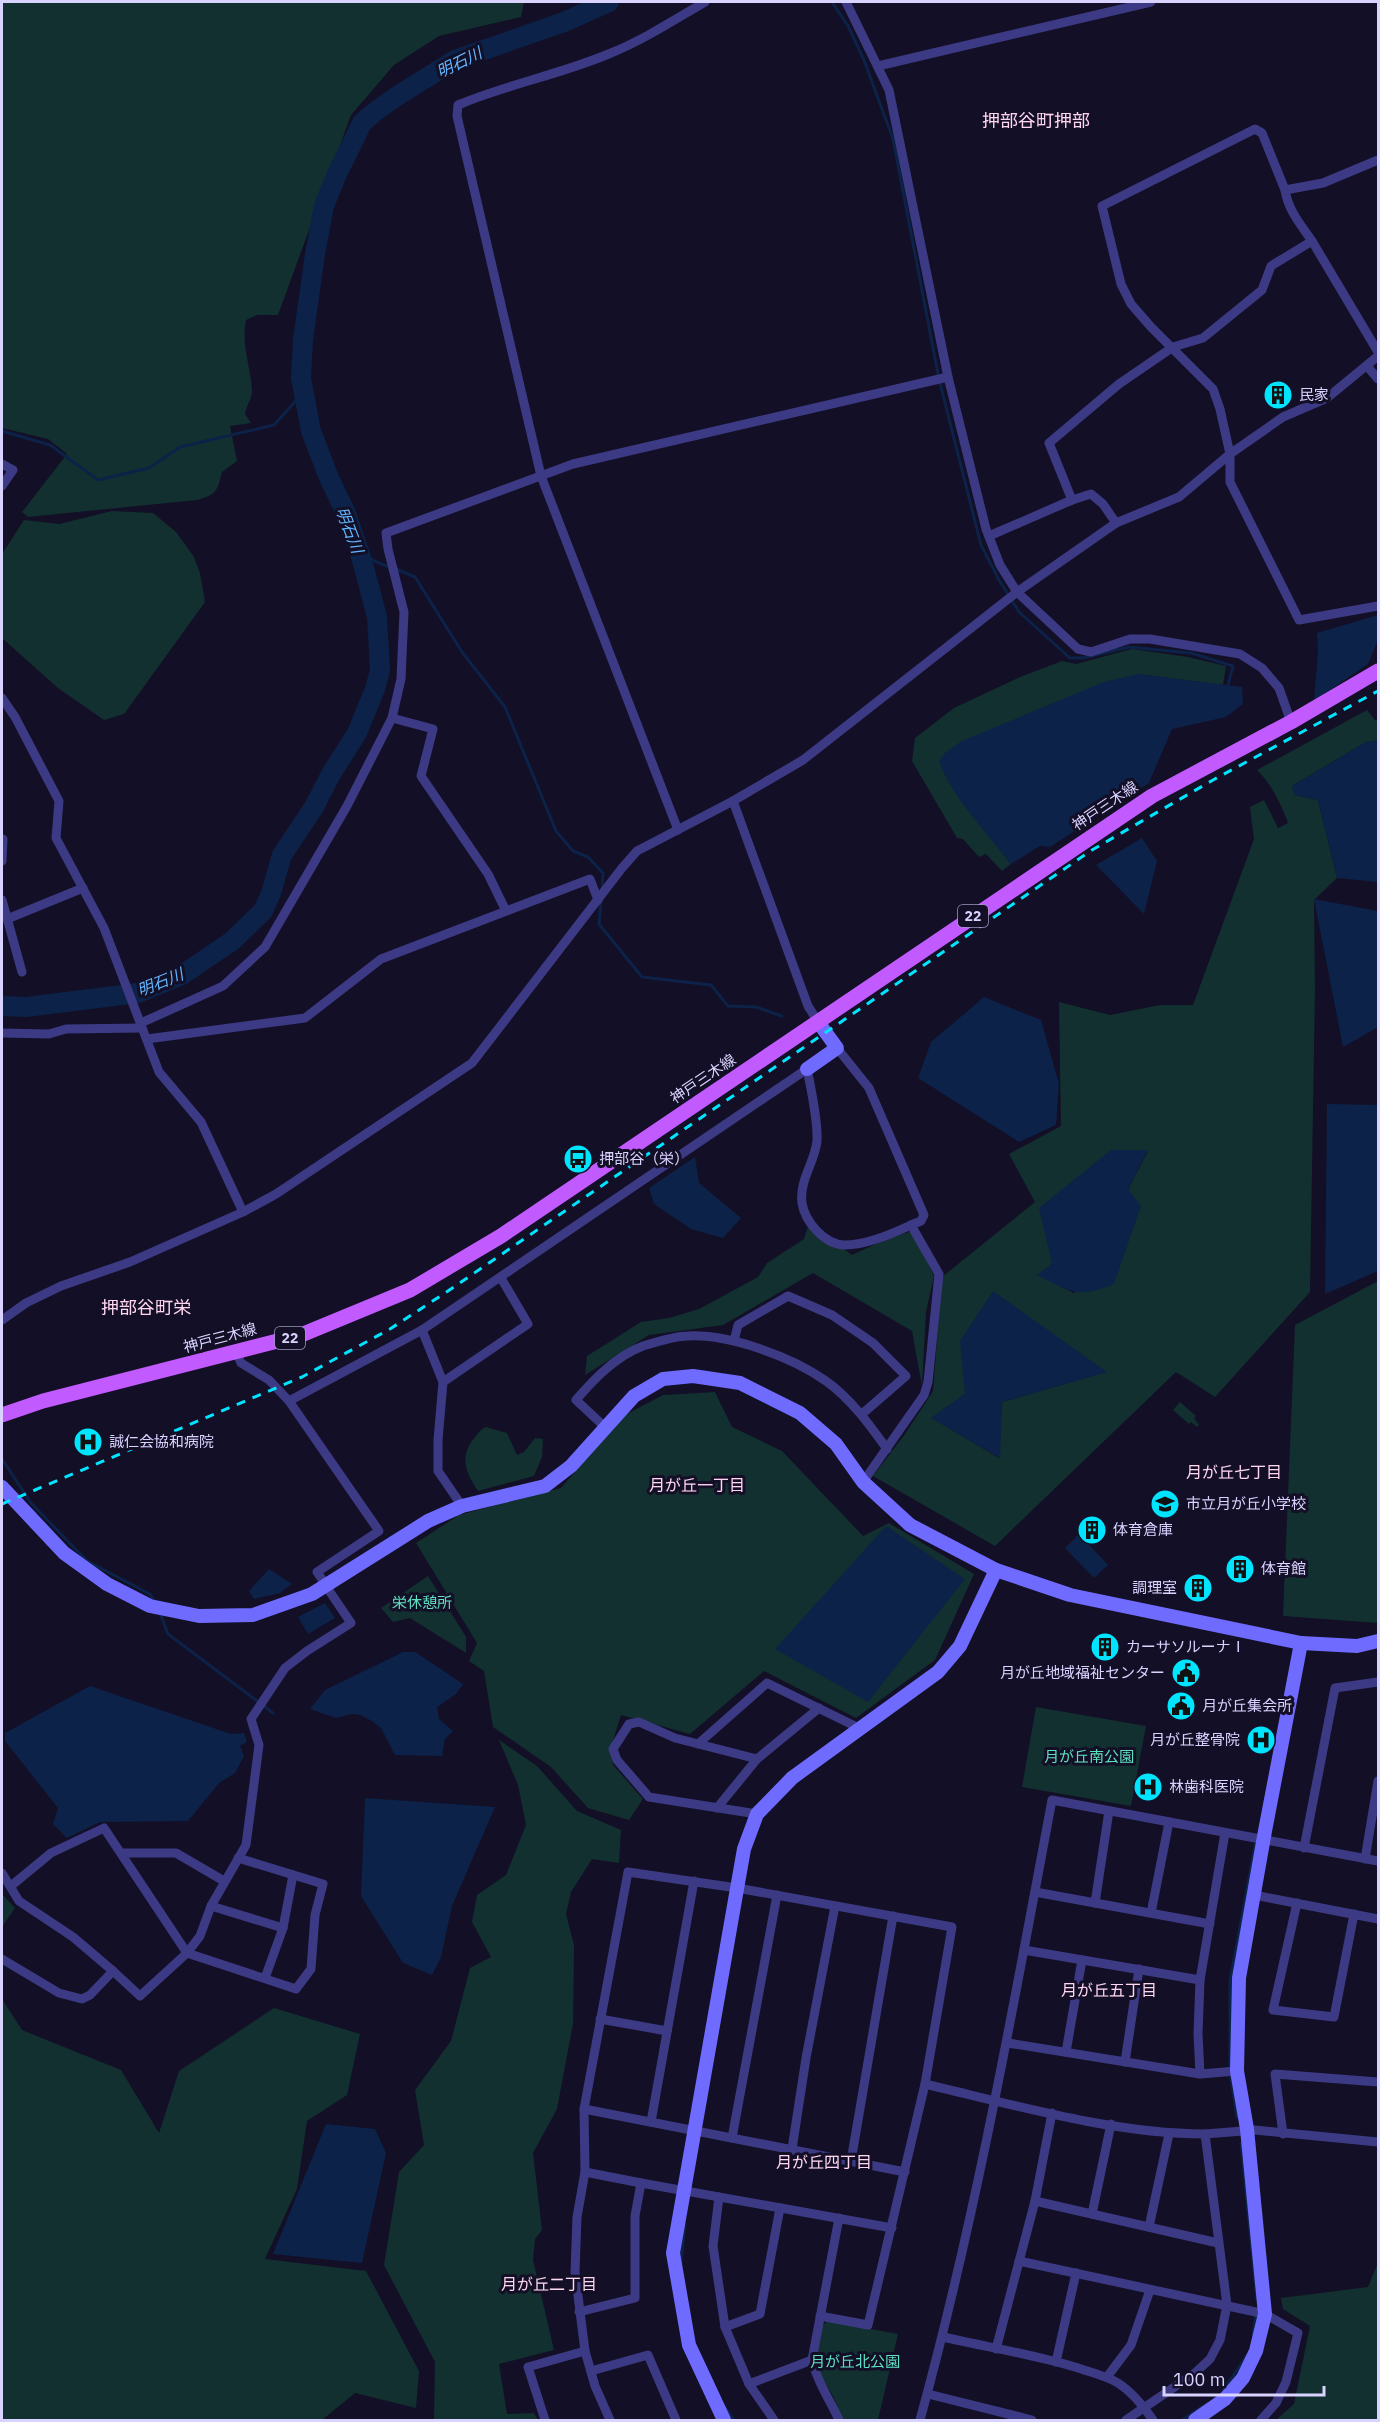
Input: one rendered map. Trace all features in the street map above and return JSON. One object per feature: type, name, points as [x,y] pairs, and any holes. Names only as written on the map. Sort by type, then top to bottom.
[{"type":"main road","name":"神戸三木線","points":[[2,1415],[43,1401],[301,1335],[410,1290],[501,1236],[819,1024],[1152,796],[1291,722],[1378,671]]},
{"type":"street","points":[[678,830],[541,476],[460,128],[458,105],[481,95],[609,54],[658,32],[705,2]]},
{"type":"street","points":[[846,2],[889,90],[948,377],[989,536],[1000,565],[1017,592],[1078,649],[1091,652],[1130,639],[1150,639],[1240,654],[1262,668],[1279,688],[1291,722]]},
{"type":"street","points":[[878,66],[1151,2]]},
{"type":"street","points":[[2,1320],[26,1304],[61,1286],[130,1262],[243,1212],[276,1194],[472,1063],[637,852],[733,801],[803,760],[1017,592],[1116,523],[1179,498],[1230,454],[1283,417],[1327,398],[1367,366],[1378,354],[1293,213],[1262,133],[1255,129],[1102,206],[1121,284],[1131,304],[1150,327],[1173,347],[1213,389],[1230,454],[1230,482],[1299,620],[1378,606]]},
{"type":"street","points":[[1285,190],[1323,183],[1378,160]]},
{"type":"street","points":[[1072,500],[1049,443],[1119,384],[1173,347],[1203,338],[1262,290],[1271,266],[1312,242]]},
{"type":"street","points":[[1367,366],[1378,379]]},
{"type":"street","points":[[2,1033],[49,1034],[66,1029],[141,1026],[223,986],[265,948],[347,806],[392,718],[401,679],[404,612],[386,533],[573,464],[948,377]]},
{"type":"street","points":[[2,464],[13,470],[2,486]]},
{"type":"street","points":[[989,536],[1090,494],[1103,504],[1116,523]]},
{"type":"street","points":[[2,698],[15,717],[59,801],[56,838],[104,928],[159,1072],[201,1122],[243,1212]]},
{"type":"street","points":[[392,718],[433,729],[421,776],[488,874],[506,911]]},
{"type":"street","points":[[733,801],[808,1006],[819,1024],[869,1088],[891,1134],[924,1215],[921,1221],[870,1240],[843,1245],[818,1234],[809,1223],[802,1203],[804,1179],[817,1142],[814,1102],[807,1069]]},
{"type":"street","points":[[2,861],[3,839]]},
{"type":"street","points":[[147,1039],[305,1018],[381,959],[590,879],[598,900]]},
{"type":"street","points":[[7,919],[83,888]]},
{"type":"street","points":[[2,900],[22,972]]},
{"type":"street","points":[[289,1401],[422,1330],[837,1048]]},
{"type":"street","points":[[863,1482],[924,1395],[928,1382],[939,1274],[911,1226]]},
{"type":"street","points":[[443,1382],[528,1324],[501,1278]]},
{"type":"street","points":[[734,1341],[738,1325],[788,1296],[832,1315],[873,1343],[906,1376],[862,1414]]},
{"type":"street","points":[[422,1330],[443,1382],[438,1472],[462,1506]]},
{"type":"street","points":[[606,1428],[576,1401],[609,1365],[643,1347],[688,1336],[742,1342],[797,1365],[826,1381],[862,1414],[887,1449]]},
{"type":"street","points":[[2,1873],[19,1901],[73,1936],[140,1996],[187,1953],[200,1935],[211,1906],[246,1845],[259,1745],[251,1719],[285,1668],[351,1623],[317,1572],[379,1531],[289,1401],[269,1380],[241,1363],[236,1352]]},
{"type":"street","points":[[2,1487],[64,1553],[107,1584],[150,1606],[199,1616],[253,1615],[327,1587],[428,1521],[462,1506],[545,1486],[571,1466],[634,1396],[663,1379],[693,1376],[740,1383],[800,1413],[836,1444],[863,1482],[910,1525],[996,1570],[1070,1595],[1301,1643],[1357,1646],[1378,1641]]},
{"type":"street","points":[[724,2421],[689,2345],[673,2253],[744,1849],[757,1814],[792,1778],[938,1672],[960,1646],[996,1570]]},
{"type":"street","points":[[1195,2421],[1225,2399],[1243,2378],[1256,2351],[1265,2314],[1247,2129],[1237,2071],[1239,1978],[1301,1643]]},
{"type":"street","points":[[1304,1848],[1335,1688],[1378,1682]]},
{"type":"street","points":[[698,1744],[767,1683],[861,1729]]},
{"type":"street","points":[[717,1808],[757,1759],[819,1708]]},
{"type":"street","points":[[757,1759],[665,1735],[639,1722],[629,1724],[613,1749],[617,1760],[649,1797],[757,1814]]},
{"type":"street","points":[[1365,1859],[1378,1781]]},
{"type":"street","points":[[921,2421],[943,2337],[996,2100],[1052,1800],[1378,1862]]},
{"type":"street","points":[[1095,1903],[1109,1811]]},
{"type":"street","points":[[1151,1913],[1169,1822]]},
{"type":"street","points":[[11,1886],[51,1853],[104,1828],[187,1953],[296,1989],[311,1969],[315,1915],[323,1884],[238,1858]]},
{"type":"street","points":[[1200,2074],[1198,2034],[1200,1980],[1225,1833]]},
{"type":"street","points":[[121,1853],[176,1853],[224,1881]]},
{"type":"street","points":[[610,2421],[585,2351],[575,2272],[577,2217],[585,2172],[584,2109],[628,1872],[737,1888],[952,1927],[925,2084],[868,2325],[820,2316]]},
{"type":"street","points":[[265,1978],[283,1928],[293,1875]]},
{"type":"street","points":[[651,2122],[694,1881]]},
{"type":"street","points":[[1035,1892],[1210,1924]]},
{"type":"street","points":[[732,2138],[777,1895]]},
{"type":"street","points":[[1254,1895],[1378,1919]]},
{"type":"street","points":[[1297,1904],[1273,2010],[1335,2017],[1354,1914]]},
{"type":"street","points":[[211,1906],[283,1928]]},
{"type":"street","points":[[792,2149],[806,2058],[835,1906]]},
{"type":"street","points":[[851,2161],[893,1916]]},
{"type":"street","points":[[1024,1950],[1200,1980]]},
{"type":"street","points":[[2,1959],[59,1993],[82,1999],[90,1995],[113,1971]]},
{"type":"street","points":[[1065,2052],[1082,1960]]},
{"type":"street","points":[[1125,2062],[1139,1969]]},
{"type":"street","points":[[600,2019],[667,2031]]},
{"type":"street","points":[[1008,2043],[1200,2074],[1237,2071]]},
{"type":"street","points":[[1283,2134],[1275,2074],[1378,2082]]},
{"type":"street","points":[[925,2084],[1052,2113],[1169,2134],[1205,2134],[1247,2129],[1378,2142]]},
{"type":"street","points":[[584,2109],[904,2172]]},
{"type":"street","points":[[996,2349],[1035,2201],[1052,2113]]},
{"type":"street","points":[[1092,2214],[1111,2124]]},
{"type":"street","points":[[1149,2227],[1169,2134]]},
{"type":"street","points":[[1126,2421],[1195,2373],[1210,2358],[1220,2340],[1227,2305],[1205,2134]]},
{"type":"street","points":[[585,2172],[892,2228]]},
{"type":"street","points":[[579,2312],[635,2298],[635,2216],[641,2183]]},
{"type":"street","points":[[719,2197],[713,2246],[725,2327],[749,2384],[774,2421]]},
{"type":"street","points":[[1035,2201],[1218,2243]]},
{"type":"street","points":[[725,2327],[760,2314],[780,2208]]},
{"type":"street","points":[[839,2218],[812,2360],[816,2377],[830,2399],[839,2421]]},
{"type":"street","points":[[1019,2260],[1265,2314],[1298,2333],[1286,2382],[1276,2403],[1262,2421]]},
{"type":"street","points":[[1056,2362],[1076,2273]]},
{"type":"street","points":[[1107,2377],[1131,2345],[1150,2290]]},
{"type":"street","points":[[943,2337],[1056,2362],[1107,2377],[1120,2384],[1144,2408],[1152,2421]]},
{"type":"street","points":[[545,2421],[528,2367],[585,2351]]},
{"type":"street","points":[[591,2371],[648,2355],[676,2421]]},
{"type":"street","points":[[749,2384],[812,2360]]},
{"type":"street","points":[[928,2394],[1032,2421]]},
{"type":"green space","points":[[2,2],[524,2],[521,17],[439,36],[394,65],[351,115],[278,315],[257,315],[246,320],[245,348],[252,391],[245,414],[251,423],[230,426],[237,461],[222,472],[217,488],[209,496],[197,500],[28,517],[22,512],[67,454],[48,439],[2,428]]},
{"type":"green space","points":[[112,511],[153,513],[176,532],[194,557],[200,573],[205,602],[124,714],[104,720],[58,688],[2,638],[2,554],[24,520],[59,524]]},
{"type":"green space","points":[[1132,649],[1188,657],[1226,666],[1223,685],[1138,674],[964,803],[1011,864],[1002,871],[986,854],[979,857],[963,839],[957,838],[912,761],[915,738],[954,708],[1020,677],[1062,661],[1076,664]]},
{"type":"green space","points":[[1367,710],[1375,720],[1378,720],[1378,740],[1366,742],[1292,786],[1295,795],[1318,800],[1337,878],[1314,900],[1315,989],[1310,1292],[1215,1397],[1176,1372],[995,1546],[873,1476],[905,1434],[933,1391],[942,1277],[1035,1202],[1009,1154],[1061,1126],[1059,1002],[1110,1015],[1160,1005],[1193,1005],[1254,839],[1250,807],[1264,800],[1278,828],[1288,823],[1275,794],[1257,770]],"holes":[[[1148,1151],[1074,1293],[1038,1275],[1052,1264]],[[1106,1372],[1002,1402],[999,1458],[932,1418],[965,1394]]]},
{"type":"green space","points":[[809,1223],[852,1255],[882,1241],[912,1231],[934,1276],[926,1312],[922,1386],[912,1331],[813,1273],[723,1325],[649,1335],[585,1375],[587,1356],[641,1322],[669,1318],[699,1309],[758,1277],[767,1263],[804,1239]]},
{"type":"green space","points":[[1378,1281],[1378,1623],[1283,1616],[1295,1325]]},
{"type":"green space","points":[[715,1392],[732,1427],[782,1451],[863,1536],[889,1523],[974,1574],[935,1660],[856,1718],[764,1671],[690,1734],[621,1715],[611,1747],[613,1765],[643,1799],[629,1820],[588,1808],[551,1767],[493,1727],[484,1671],[469,1661],[477,1643],[416,1543],[459,1515],[561,1488],[623,1416],[663,1395]]},
{"type":"green space","points":[[1180,1402],[1196,1416],[1194,1418],[1203,1427],[1194,1419],[1199,1425],[1197,1427],[1191,1422],[1189,1424],[1173,1410]]},
{"type":"green space","points":[[486,1427],[507,1433],[517,1455],[524,1452],[535,1438],[543,1439],[542,1457],[534,1476],[478,1491],[467,1471],[465,1457],[470,1444]]},
{"type":"green space","name":"栄休憩所","points":[[428,1576],[466,1637],[466,1653],[410,1618],[393,1622],[381,1608]]},
{"type":"green space","name":"月が丘南公園","points":[[1036,1707],[1146,1726],[1131,1806],[1022,1787]]},
{"type":"green space","points":[[499,1740],[537,1766],[577,1811],[621,1830],[619,1863],[592,1859],[571,1892],[566,1914],[574,1945],[573,2024],[557,2109],[533,2153],[542,2230],[535,2239],[533,2260],[554,2350],[499,2364],[507,2414],[534,2413],[538,2420],[434,2420],[435,2362],[384,2265],[399,2172],[424,2145],[415,2090],[451,2041],[470,1968],[491,1957],[472,1922],[477,1895],[506,1875],[526,1825],[518,1785]]},
{"type":"green space","points":[[2,1894],[15,1908],[2,1927]]},
{"type":"green space","points":[[2,1999],[22,2030],[121,2070],[159,2133],[179,2071],[274,2008],[360,2034],[347,2095],[307,2121],[297,2189],[265,2259],[366,2271],[419,2371],[416,2408],[355,2393],[322,2420],[2,2420]]},
{"type":"green space","points":[[1378,2263],[1378,2420],[1276,2420],[1294,2404],[1310,2326],[1283,2309],[1281,2298],[1368,2287]]},
{"type":"green space","name":"月が丘北公園","points":[[828,2321],[898,2334],[878,2420],[843,2420],[833,2396],[820,2375],[816,2359],[821,2326]]},
{"type":"water","points":[[1378,615],[1378,640],[1368,664],[1314,701],[1318,652],[1317,633]]},
{"type":"water","points":[[1138,674],[1242,687],[1243,704],[1226,717],[1172,729],[1149,783],[1050,847],[1040,846],[1011,864],[961,801],[944,774],[939,761],[945,753],[962,741],[1104,682]]},
{"type":"water","points":[[1378,740],[1378,882],[1337,878],[1318,800],[1295,795],[1292,786],[1366,742]]},
{"type":"water","points":[[1142,838],[1157,861],[1144,914],[1096,865]]},
{"type":"water","points":[[1314,899],[1378,911],[1378,1027],[1343,1047]]},
{"type":"water","points":[[984,997],[1041,1020],[1059,1084],[1056,1125],[1019,1142],[918,1078],[931,1042]]},
{"type":"water","points":[[1327,1104],[1378,1105],[1378,1271],[1325,1294]]},
{"type":"water","points":[[1111,1150],[1148,1150],[1128,1189],[1141,1206],[1114,1284],[1102,1289],[1075,1292],[1037,1275],[1052,1264],[1039,1208]]},
{"type":"water","points":[[695,1157],[699,1183],[741,1218],[723,1238],[691,1229],[654,1204],[649,1188]]},
{"type":"water","points":[[993,1291],[1107,1372],[1002,1402],[1000,1458],[931,1418],[965,1394],[960,1341]]},
{"type":"water","points":[[886,1526],[965,1579],[868,1702],[775,1649]]},
{"type":"water","points":[[1079,1534],[1108,1565],[1094,1578],[1065,1548]]},
{"type":"water","points":[[269,1569],[292,1584],[280,1593],[254,1599],[249,1591]]},
{"type":"water","points":[[325,1603],[335,1618],[308,1634],[298,1617]]},
{"type":"water","points":[[403,1652],[415,1652],[463,1684],[456,1694],[437,1707],[439,1719],[453,1731],[445,1739],[442,1756],[395,1755],[381,1728],[372,1721],[352,1714],[336,1718],[310,1709],[325,1690]]},
{"type":"water","points":[[90,1686],[231,1734],[244,1733],[247,1742],[240,1746],[244,1756],[235,1773],[219,1783],[188,1821],[100,1822],[67,1838],[53,1824],[58,1808],[5,1741],[5,1733]]},
{"type":"water","points":[[365,1798],[495,1807],[452,1906],[441,1957],[432,1975],[403,1963],[361,1896]]},
{"type":"water","points":[[326,2124],[375,2129],[386,2153],[362,2263],[273,2254]]},
{"type":"waterway","name":"明石川","points":[[2,1006],[26,1007],[138,993],[182,975],[232,941],[263,911],[282,855],[314,807],[331,774],[357,733],[375,689],[380,670],[377,617],[362,560],[345,511],[329,478],[311,431],[301,378],[303,340],[324,206],[362,123],[394,98],[455,60],[564,22],[609,2]]},
{"type":"waterway","points":[[832,2],[848,26],[864,60],[893,139],[939,379],[981,545],[999,580],[1019,612],[1070,658],[1083,658],[1129,647],[1191,653],[1233,666],[1228,685]]},
{"type":"waterway","points":[[2,431],[50,445],[98,480],[149,468],[180,447],[274,425],[304,392]]},
{"type":"waterway","points":[[360,555],[389,567]]},
{"type":"waterway","points":[[396,569],[415,577],[462,652],[505,707],[556,831],[573,851],[588,857],[603,873],[602,891]]},
{"type":"waterway","points":[[601,900],[599,924],[642,977],[711,985],[728,1006],[756,1007],[782,1016]]},
{"type":"waterway","points":[[2,1459],[31,1503],[87,1561],[150,1594],[155,1602]]},
{"type":"waterway","points":[[160,1613],[168,1634],[273,1713]]},
{"type":"waterway","points":[[1237,2117],[1230,2072],[1230,1981],[1256,1840]]},
{"type":"waterway","points":[[1241,2143],[1257,2299]]},
{"type":"waterway","points":[[681,2262],[685,2224]]},
{"type":"waterway","points":[[1253,2335],[1256,2315]]},
{"type":"waterway","points":[[1221,2394],[1247,2355]]},
{"type":"waterway","points":[[1182,2420],[1208,2403]]},
{"type":"waterway","points":[[725,2407],[734,2420]]},
{"type":"railway","points":[[2,1504],[302,1377],[390,1329],[1092,850],[1213,780],[1378,691]]},
{"type":"place","name":"民家","points":[[1278,395]]},
{"type":"place","name":"押部谷（栄）","points":[[578,1159]]},
{"type":"place","name":"誠仁会協和病院","points":[[88,1442]]},
{"type":"place","name":"市立月が丘小学校","points":[[1165,1504]]},
{"type":"place","name":"体育倉庫","points":[[1092,1530]]},
{"type":"place","name":"体育館","points":[[1240,1569]]},
{"type":"place","name":"調理室","points":[[1198,1588]]},
{"type":"place","name":"カーサソルーナⅠ","points":[[1105,1647]]},
{"type":"place","name":"月が丘地域福祉センター","points":[[1186,1673]]},
{"type":"place","name":"月が丘集会所","points":[[1181,1706]]},
{"type":"place","name":"月が丘整骨院","points":[[1261,1740]]},
{"type":"place","name":"林歯科医院","points":[[1148,1787]]},
{"type":"district","name":"押部谷町押部","points":[[1036,121]]},
{"type":"district","name":"押部谷町栄","points":[[146,1308]]},
{"type":"district","name":"月が丘七丁目","points":[[1234,1472]]},
{"type":"district","name":"月が丘一丁目","points":[[697,1485]]},
{"type":"district","name":"月が丘五丁目","points":[[1109,1990]]},
{"type":"district","name":"月が丘四丁目","points":[[824,2162]]},
{"type":"district","name":"月が丘二丁目","points":[[549,2284]]}]
